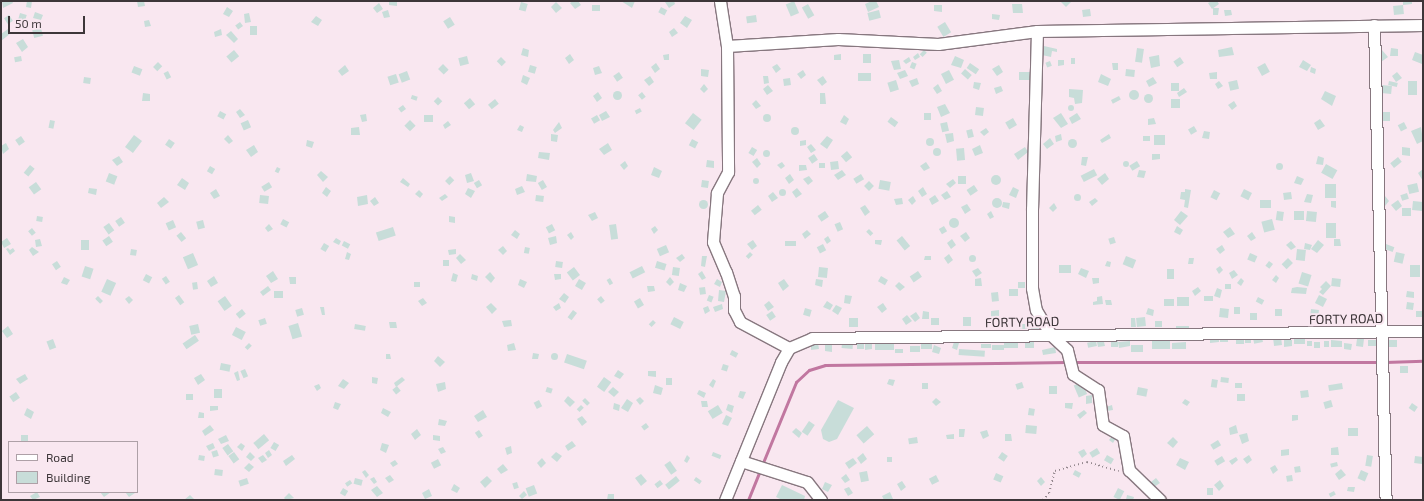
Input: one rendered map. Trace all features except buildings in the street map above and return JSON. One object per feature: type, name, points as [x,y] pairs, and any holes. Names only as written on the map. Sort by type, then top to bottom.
[{"type":"street","points":[[720,1],[727,46],[728,172],[716,193],[713,242],[726,272],[734,296],[734,310],[740,322],[789,348],[780,362],[725,500]]},
{"type":"street","points":[[1374,25],[1386,500]]},
{"type":"street","points":[[727,46],[838,39],[938,44],[1037,31],[1423,25]]},
{"type":"street","points":[[1037,31],[1032,209],[1032,288],[1036,310],[1051,335],[1067,350],[1073,374],[1098,390],[1103,425],[1122,436],[1129,470],[1160,500]]},
{"type":"street","name":"FORTY ROAD","points":[[789,348],[812,338],[1381,333],[1423,331]]},
{"type":"street","points":[[741,461],[806,482],[821,500]]},
{"type":"path","points":[[1043,500],[1049,492],[1055,471],[1087,462],[1118,471],[1129,470]]},
{"type":"waterway","points":[[1385,362],[1423,361]]},
{"type":"waterway","points":[[762,465],[796,382],[809,370],[825,365],[1067,362]]},
{"type":"waterway","points":[[1073,362],[1379,362]]},
{"type":"waterway","points":[[748,500],[760,470]]}]
